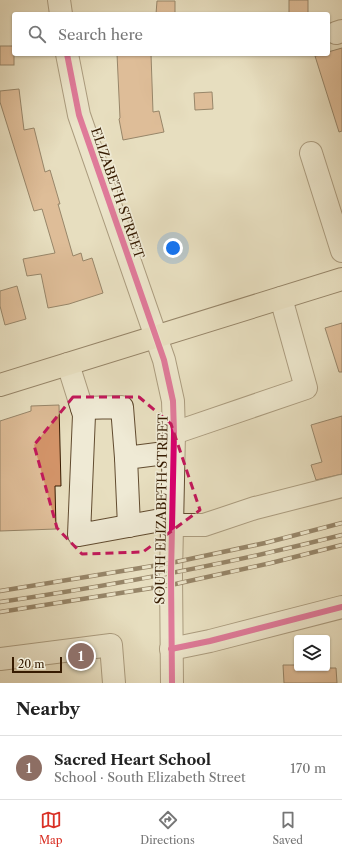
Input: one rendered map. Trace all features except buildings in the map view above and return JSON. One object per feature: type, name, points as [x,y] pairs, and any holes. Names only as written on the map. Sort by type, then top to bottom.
[{"type":"main road","points":[[0,385],[342,279]]},
{"type":"street","points":[[59,0],[61,12]]},
{"type":"street","name":"ELIZABETH STREET","points":[[67,56],[78,115],[156,337]]},
{"type":"street","points":[[311,153],[342,251]]},
{"type":"street","points":[[126,458],[173,443],[306,388],[282,298]]},
{"type":"street","name":"SOUTH ELIZABETH STREET","points":[[156,337],[164,360],[173,401],[172,683]]},
{"type":"street","points":[[68,364],[84,415],[79,535],[129,526],[172,522],[204,525],[255,508],[342,486]]},
{"type":"street","points":[[82,408],[122,407],[129,526]]},
{"type":"street","points":[[171,649],[217,639],[342,607]]},
{"type":"street","points":[[0,659],[111,646],[114,683]]},
{"type":"highlighted area","points":[[73,397],[139,397],[171,424],[200,510],[143,552],[82,554],[57,528],[34,445]]},
{"type":"railway","points":[[0,591],[171,563],[265,543],[342,523]]},
{"type":"railway","points":[[0,602],[172,573],[300,546],[342,535]]},
{"type":"railway","points":[[0,612],[171,585],[271,563],[342,545]]},
{"type":"cycle path","points":[[67,56],[79,115],[164,360],[173,401],[174,433],[171,574],[172,683]]},
{"type":"cycle path","points":[[171,649],[210,641],[342,607]]},
{"type":"place","name":"Sacred Heart School","points":[[81,656]]}]
